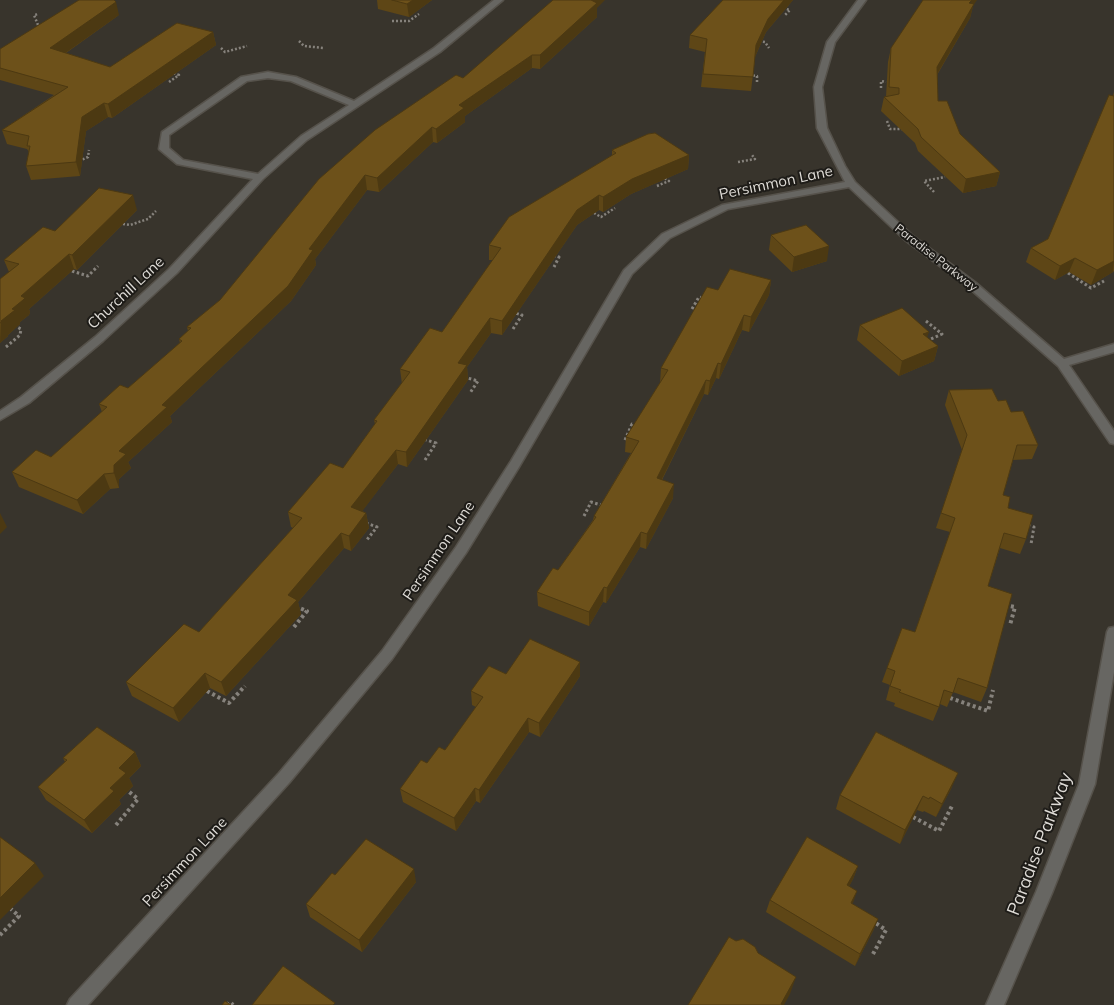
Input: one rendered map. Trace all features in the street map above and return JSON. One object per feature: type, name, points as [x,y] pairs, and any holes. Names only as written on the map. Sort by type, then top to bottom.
[{"type":"street","name":"Churchill Lane","points":[[0,416],[26,400],[92,345],[166,277],[260,177],[304,138],[437,50],[499,0]]},
{"type":"street","name":"Paradise Parkway","points":[[862,0],[831,42],[818,87],[822,128],[851,184],[909,238],[972,285],[1062,363],[1114,440]]},
{"type":"street","points":[[260,177],[180,162],[164,149],[165,134],[244,79],[268,75],[293,79],[355,104]]},
{"type":"street","name":"Persimmon Lane","points":[[76,1005],[284,778],[386,655],[461,550],[515,464],[628,272],[666,236],[725,207],[851,184]]},
{"type":"street","points":[[1062,363],[1114,348]]},
{"type":"street","name":"Paradise Parkway","points":[[995,1005],[1044,893],[1087,784],[1114,632]]},
{"type":"path","points":[[780,7],[790,10],[784,16]]},
{"type":"path","points":[[38,25],[34,16],[39,14]]},
{"type":"path","points":[[392,21],[409,21],[419,14]]},
{"type":"path","points":[[299,41],[304,46],[324,48]]},
{"type":"path","points":[[756,41],[765,42],[769,48]]},
{"type":"path","points":[[221,48],[224,52],[247,46]]},
{"type":"path","points":[[169,82],[179,75],[170,72]]},
{"type":"path","points":[[741,75],[757,76],[757,84]]},
{"type":"path","points":[[880,88],[881,81],[886,82]]},
{"type":"path","points":[[887,121],[890,129],[910,129]]},
{"type":"path","points":[[73,162],[81,161],[88,157],[89,150]]},
{"type":"path","points":[[738,162],[755,158],[752,155]]},
{"type":"path","points":[[656,186],[669,181],[657,172]]},
{"type":"path","points":[[934,192],[924,181],[946,177]]},
{"type":"path","points":[[594,213],[601,217],[615,208]]},
{"type":"path","points":[[123,224],[130,225],[148,219],[156,211]]},
{"type":"path","points":[[546,254],[559,257],[554,267]]},
{"type":"path","points":[[72,271],[88,276],[98,266]]},
{"type":"path","points":[[1068,273],[1091,288],[1104,281]]},
{"type":"path","points":[[692,309],[699,297],[708,299]]},
{"type":"path","points":[[513,329],[522,315],[515,313]]},
{"type":"path","points":[[921,343],[942,334],[926,321]]},
{"type":"path","points":[[6,347],[20,335],[21,328],[17,327]]},
{"type":"path","points":[[458,376],[478,381],[470,393]]},
{"type":"path","points":[[624,440],[632,424],[641,426]]},
{"type":"path","points":[[425,460],[436,443],[426,440]]},
{"type":"path","points":[[584,516],[591,502],[607,507]]},
{"type":"path","points":[[363,522],[377,527],[366,541]]},
{"type":"path","points":[[1027,525],[1034,527],[1031,544]]},
{"type":"path","points":[[999,603],[1015,608],[1010,625]]},
{"type":"path","points":[[294,606],[307,611],[294,627]]},
{"type":"path","points":[[207,691],[229,703],[245,686]]},
{"type":"path","points":[[950,698],[988,711],[993,690]]},
{"type":"path","points":[[116,825],[138,799],[128,791]]},
{"type":"path","points":[[914,817],[939,831],[952,806]]},
{"type":"path","points":[[0,935],[19,916],[11,909]]},
{"type":"path","points":[[872,921],[886,930],[873,954]]},
{"type":"path","points":[[227,1005],[230,1002],[233,1005]]},
{"type":"building","points":[[79,0],[114,0],[116,2],[50,48],[110,67],[177,23],[213,32],[108,104],[104,103],[82,117],[76,162],[26,166],[30,146],[27,146],[29,136],[2,130],[68,87],[0,68],[0,49]]},
{"type":"building","points":[[392,0],[413,0],[407,4]]},
{"type":"building","points":[[553,0],[591,0],[597,3],[540,55],[532,55],[459,105],[464,108],[436,129],[432,127],[377,178],[365,175],[309,249],[313,250],[288,286],[162,405],[167,407],[119,451],[126,454],[114,465],[114,473],[104,474],[77,500],[12,472],[36,450],[51,457],[107,407],[99,404],[120,385],[128,388],[182,341],[179,339],[191,328],[187,327],[220,300],[319,179],[375,130],[456,75],[463,78]]},
{"type":"building","points":[[723,0],[784,0],[768,19],[756,45],[753,77],[703,74],[707,39],[690,35]]},
{"type":"building","points":[[923,0],[972,0],[969,3],[974,4],[937,67],[938,101],[947,101],[960,134],[1000,172],[966,179],[921,137],[918,129],[884,97],[899,94],[899,88],[889,87],[891,48]]},
{"type":"building","points":[[1109,95],[1114,96],[1114,261],[1097,270],[1075,258],[1060,266],[1031,248],[1048,239]]},
{"type":"building","points":[[655,133],[689,155],[632,179],[603,197],[599,195],[577,210],[502,321],[490,318],[458,363],[467,365],[406,452],[396,450],[351,507],[366,513],[349,536],[341,533],[288,595],[297,600],[221,682],[205,673],[173,708],[126,682],[184,624],[199,632],[302,518],[288,512],[330,463],[343,468],[377,421],[374,420],[410,372],[400,369],[430,328],[442,332],[501,248],[489,245],[509,217],[616,153],[612,150],[648,134]]},
{"type":"building","points":[[99,188],[133,195],[72,255],[69,254],[21,296],[25,298],[0,323],[0,279],[19,264],[4,260],[43,227],[55,231]]},
{"type":"building","points":[[806,225],[829,246],[794,257],[771,235]]},
{"type":"building","points":[[730,269],[771,280],[751,317],[744,315],[721,364],[718,363],[710,381],[706,380],[657,478],[674,484],[647,534],[641,532],[607,588],[604,587],[589,612],[537,592],[553,568],[558,570],[596,517],[594,516],[639,441],[626,437],[668,370],[661,368],[707,287],[718,290]]},
{"type":"building","points":[[902,308],[929,332],[923,334],[938,346],[902,361],[860,325]]},
{"type":"building","points":[[992,389],[998,401],[1006,400],[1011,412],[1023,411],[1038,445],[1017,445],[1003,495],[1010,497],[1008,508],[1033,515],[1026,539],[1004,533],[988,586],[1012,594],[987,688],[958,678],[953,693],[944,690],[939,707],[899,692],[901,690],[890,686],[895,671],[887,668],[902,628],[915,632],[955,518],[941,513],[967,435],[949,390]]},
{"type":"building","points":[[530,639],[580,662],[539,723],[528,718],[479,790],[475,788],[454,818],[400,789],[421,760],[427,763],[439,747],[445,750],[483,697],[471,691],[489,666],[506,674]]},
{"type":"building","points":[[97,727],[135,752],[119,768],[126,773],[110,788],[114,791],[84,820],[38,787],[67,760],[63,758]]},
{"type":"building","points":[[876,732],[958,773],[942,804],[930,797],[929,799],[923,796],[905,830],[840,795]]},
{"type":"building","points":[[0,837],[35,863],[0,898]]},
{"type":"building","points":[[807,837],[858,866],[847,885],[857,891],[851,903],[878,919],[860,954],[770,900]]},
{"type":"building","points":[[366,839],[414,869],[359,940],[306,904],[332,873],[335,875]]},
{"type":"building","points":[[729,937],[736,941],[743,939],[755,947],[758,953],[796,977],[781,1004],[783,1005],[688,1005]]},
{"type":"building","points":[[283,966],[335,1003],[333,1005],[252,1005]]},
{"type":"building","points":[[225,1001],[231,1005],[222,1005]]}]
